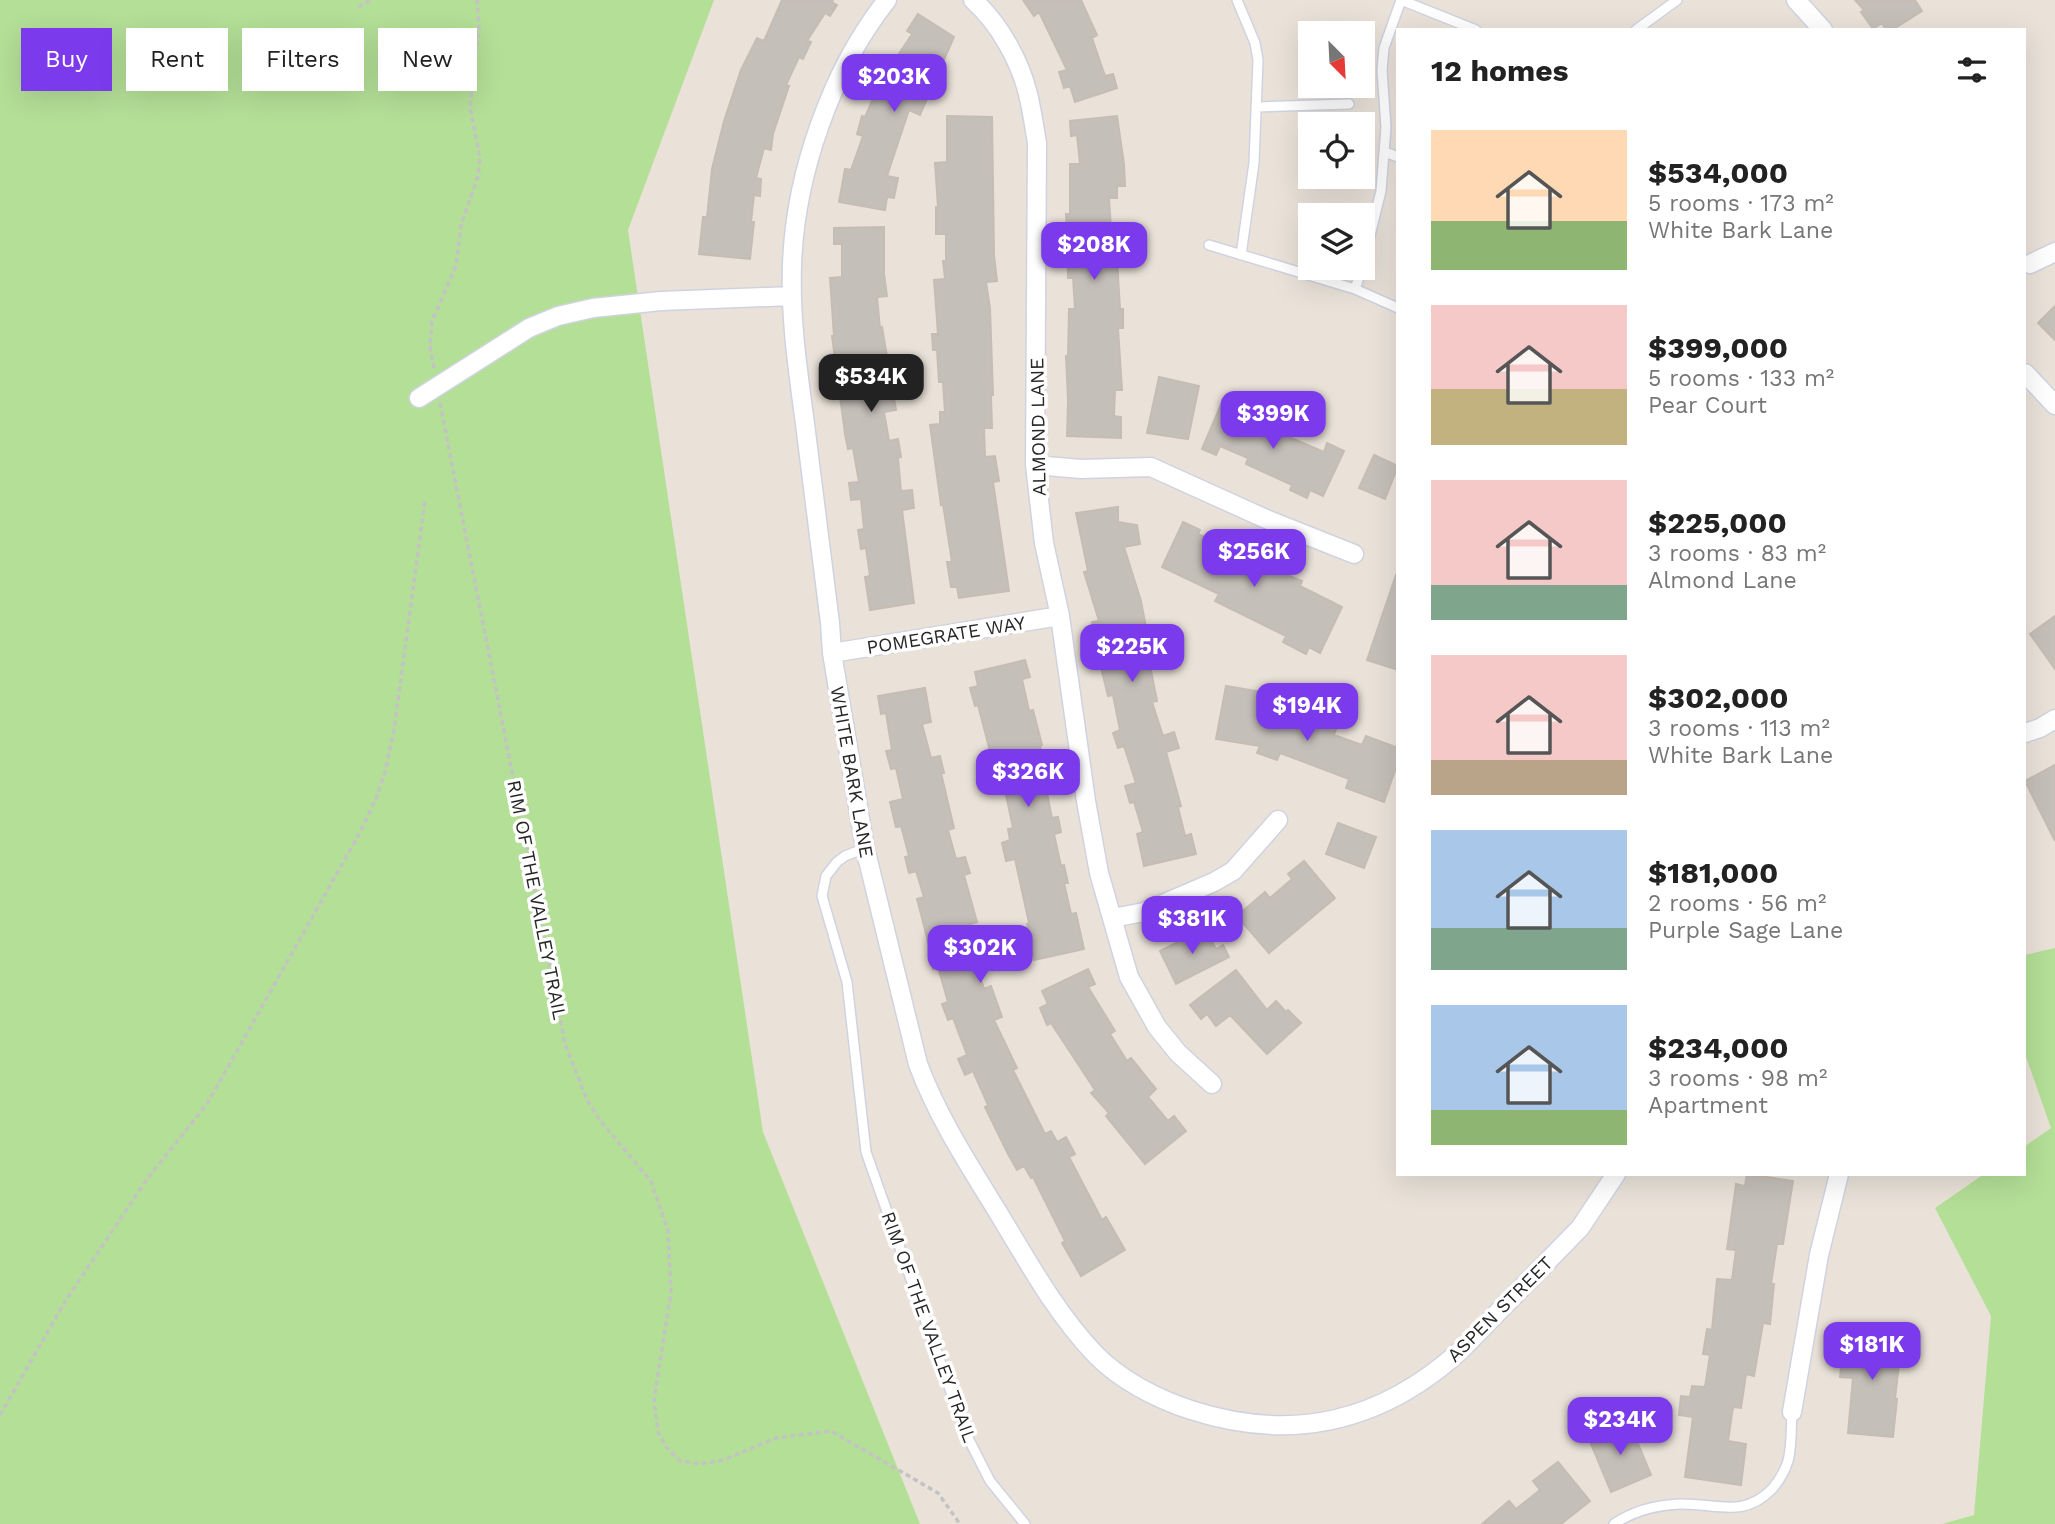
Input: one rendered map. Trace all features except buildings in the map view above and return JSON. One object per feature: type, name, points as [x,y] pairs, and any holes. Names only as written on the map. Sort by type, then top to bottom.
[{"type":"street","name":"WHITE BARK LANE","points":[[887,0],[856,43],[822,117],[801,195],[792,263],[792,326],[832,653],[865,848],[918,1064],[929,1095],[1059,1312],[1096,1355],[1127,1380],[1170,1403],[1234,1422]]},
{"type":"street","name":"ALMOND LANE","points":[[973,0],[983,9],[1012,51],[1028,92],[1037,143],[1035,465],[1044,543],[1060,616],[1086,802],[1099,873],[1129,977],[1157,1027],[1178,1053],[1212,1084]]},
{"type":"street","points":[[1796,0],[1820,28]]},
{"type":"street","points":[[2026,266],[2055,252]]},
{"type":"street","points":[[419,398],[529,328],[558,316],[593,308],[661,301],[792,296]]},
{"type":"street","points":[[2026,374],[2055,405]]},
{"type":"street","points":[[1035,465],[1081,469],[1151,467],[1266,519],[1354,554]]},
{"type":"street","name":"POMEGRATE WAY","points":[[832,653],[1060,616]]},
{"type":"street","points":[[2026,733],[2055,719]]},
{"type":"street","points":[[1113,918],[1144,912],[1233,871],[1278,820]]},
{"type":"street","name":"ASPEN STREET","points":[[1234,1422],[1300,1426],[1348,1418],[1378,1406],[1442,1367],[1580,1228],[1615,1176]]},
{"type":"street","points":[[1792,1412],[1819,1255],[1839,1176]]},
{"type":"lane","points":[[1237,0],[1255,43],[1258,60],[1251,192],[1241,254]]},
{"type":"lane","points":[[1375,216],[1385,152],[1386,100],[1382,70],[1384,48],[1401,0],[1471,28]]},
{"type":"lane","points":[[1639,28],[1677,0]]},
{"type":"lane","points":[[1256,107],[1349,104]]},
{"type":"lane","points":[[1385,152],[1396,156]]},
{"type":"lane","points":[[1209,245],[1355,289],[1396,307]]},
{"type":"lane","points":[[1355,289],[1358,280]]},
{"type":"lane","name":"RIM OF THE VALLEY TRAIL","points":[[865,848],[837,862],[826,876],[822,896],[846,982],[866,1152],[965,1432],[990,1481],[1025,1524]]},
{"type":"lane","points":[[1614,1524],[1638,1511],[1662,1506],[1683,1504],[1732,1508],[1748,1506],[1763,1497],[1778,1482],[1788,1461],[1792,1412]]},
{"type":"path","points":[[358,7],[371,0]]},
{"type":"path","name":"RIM OF THE VALLEY TRAIL","points":[[477,0],[479,26],[470,107],[480,158],[478,176],[461,225],[456,266],[432,321],[430,347],[565,1044],[587,1100],[602,1123],[651,1181],[668,1231],[671,1292],[654,1400],[658,1432],[667,1448],[680,1460],[699,1464],[724,1460],[776,1438],[831,1431],[938,1493],[960,1524]]},
{"type":"path","points":[[0,1415],[66,1300],[147,1180],[207,1104],[359,836],[385,772],[394,730],[425,500]]},
{"type":"green space","points":[[0,0],[714,0],[628,230],[763,1132],[920,1524],[0,1524]]},
{"type":"green space","points":[[2055,948],[2055,1524],[1942,1524],[1974,1515],[1991,1316],[1935,1208],[1981,1176],[2026,1176],[2026,1145],[2051,1128],[2026,1057],[2026,955]]}]
